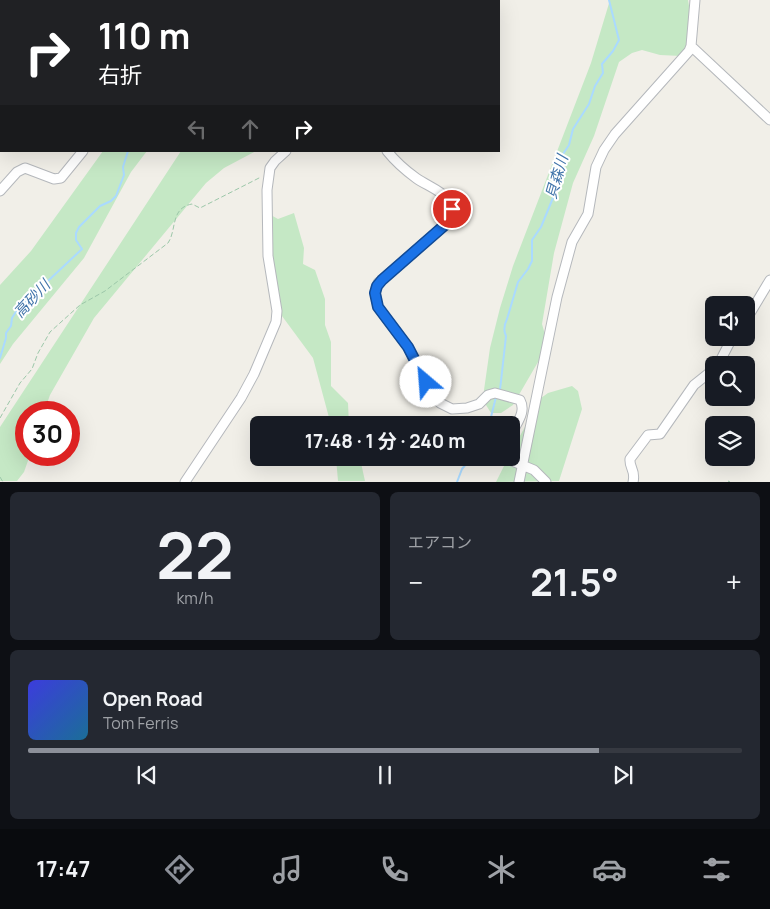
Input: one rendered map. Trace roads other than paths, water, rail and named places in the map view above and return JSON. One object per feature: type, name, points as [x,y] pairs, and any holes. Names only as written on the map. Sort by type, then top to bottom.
[{"type":"street","points":[[519,482],[557,297],[572,242],[588,214],[596,168],[604,150],[615,134],[686,55],[691,46],[694,0]]},
{"type":"street","points":[[691,46],[770,120]]},
{"type":"street","points":[[0,191],[17,172],[25,168],[54,179],[61,178],[83,152]]},
{"type":"street","points":[[185,482],[241,398],[254,374],[276,322],[277,312],[268,256],[266,204],[268,175],[275,160],[285,152]]},
{"type":"street","points":[[388,152],[396,162],[417,179],[447,197],[452,205],[453,212],[446,224],[378,283],[375,293],[378,307],[408,347],[433,396],[444,406],[452,409],[467,408],[479,404],[488,395],[495,393],[520,400],[523,406],[520,416]]},
{"type":"street","points":[[755,305],[770,280]]},
{"type":"street","points":[[633,482],[635,474],[630,459],[648,435],[660,434],[694,385],[705,376]]},
{"type":"street","points":[[520,464],[539,474],[546,482]]},
{"type":"waterway","name":"貝森川","points":[[500,390],[506,336],[504,332],[505,325],[518,282],[532,261],[532,240],[541,227],[555,193],[555,175],[559,160],[569,145],[573,129],[589,104],[595,86],[603,73],[602,64],[619,40],[609,0]]},
{"type":"waterway","name":"高砂川","points":[[0,358],[6,333],[17,310],[82,249],[76,240],[76,233],[79,227],[100,206],[111,201],[116,196],[124,175],[123,167],[128,152]]},
{"type":"waterway","name":"貝森川","points":[[491,416],[496,397]]},
{"type":"waterway","name":"貝森川","points":[[457,482],[464,466]]}]
